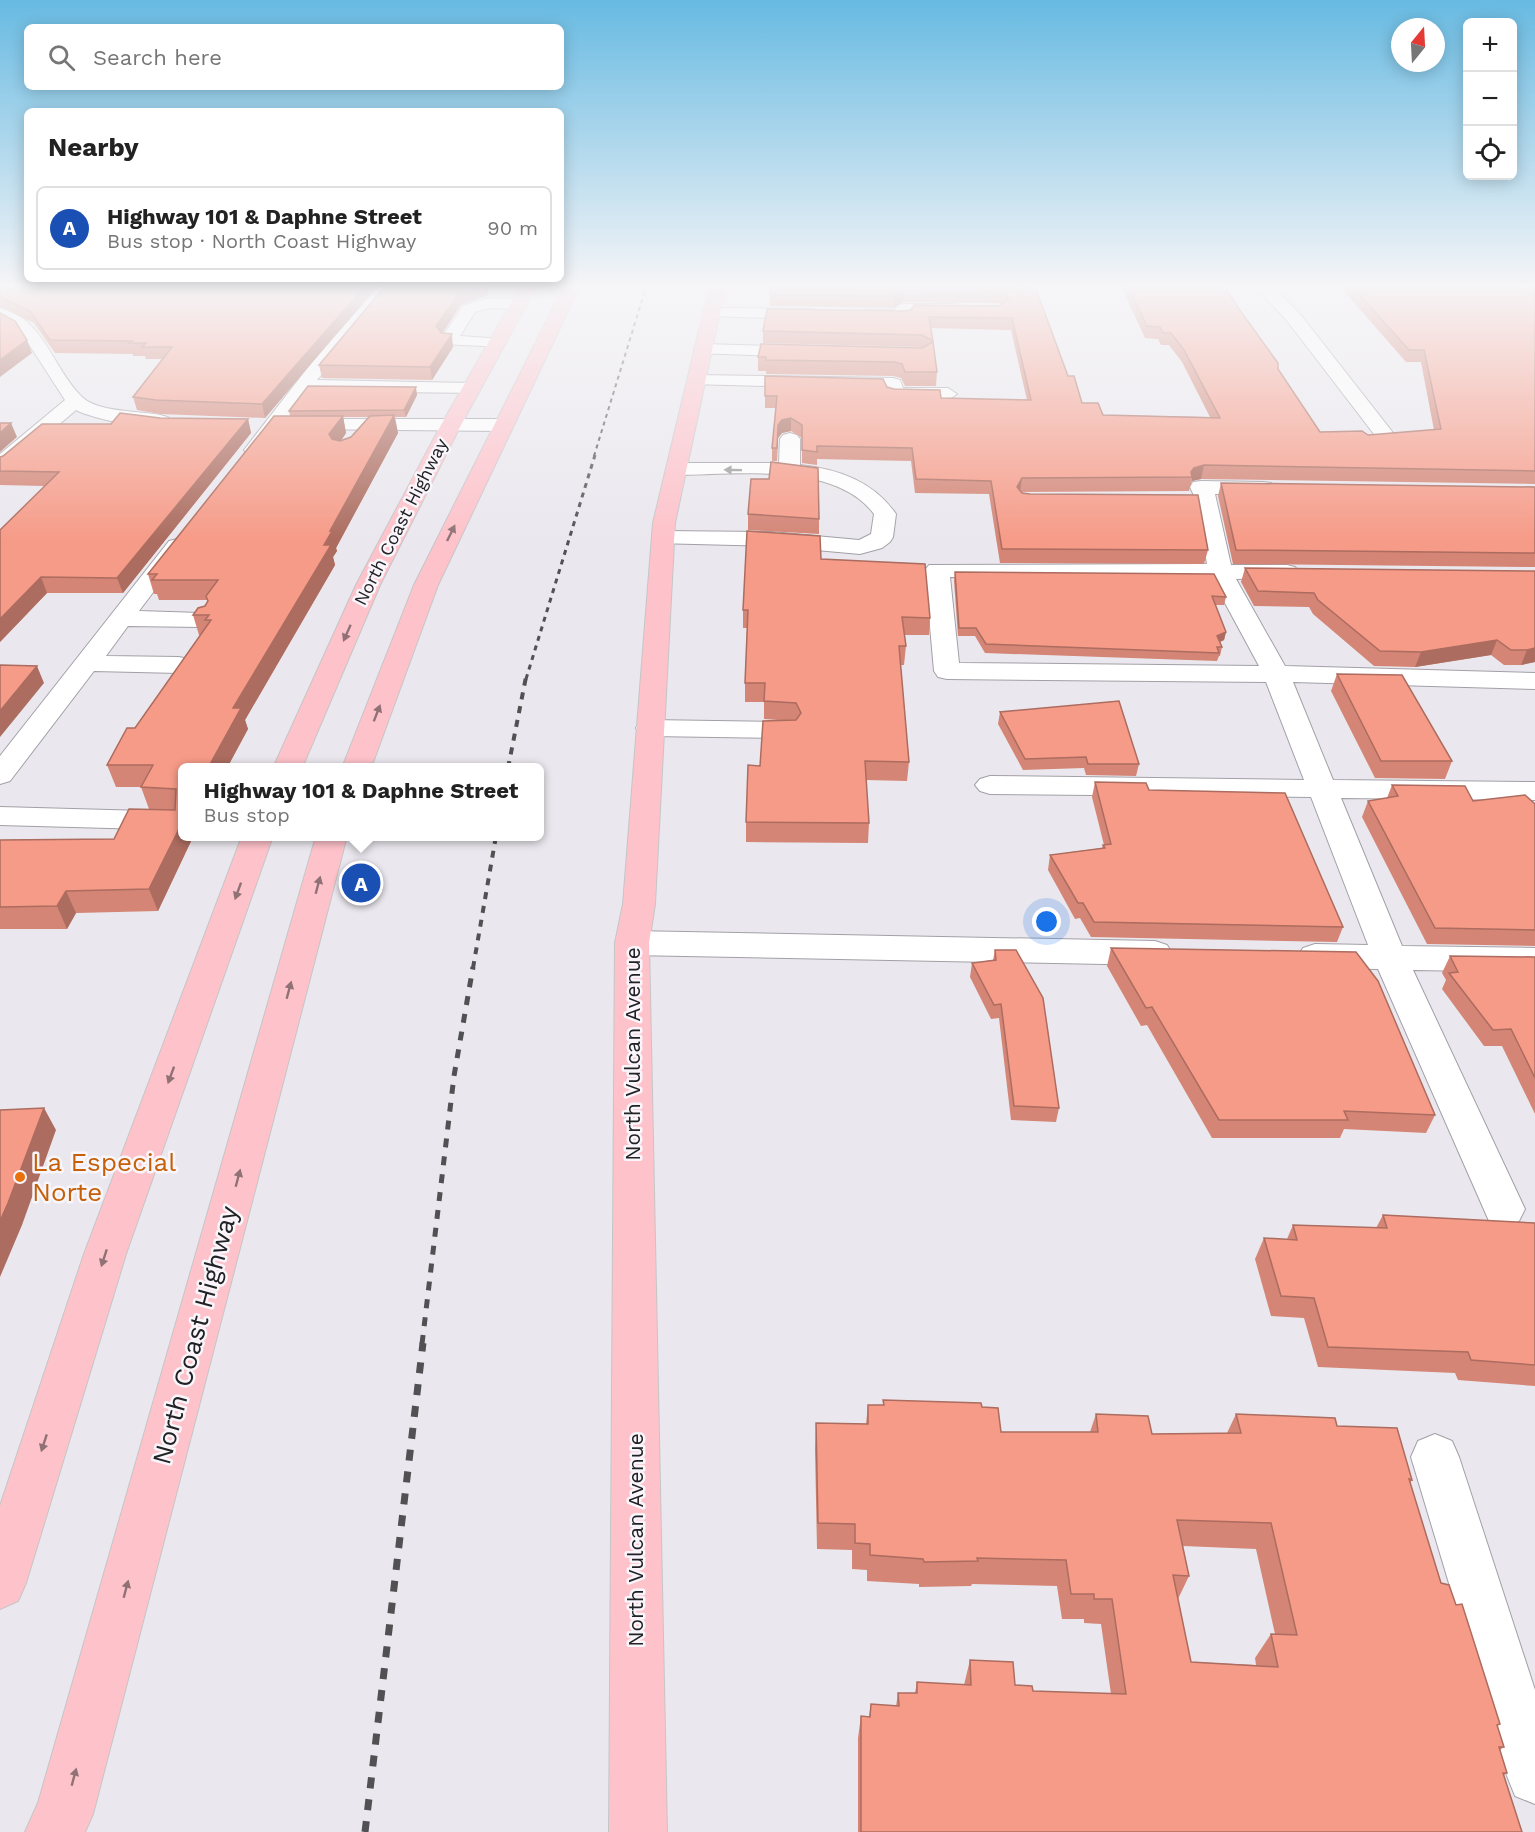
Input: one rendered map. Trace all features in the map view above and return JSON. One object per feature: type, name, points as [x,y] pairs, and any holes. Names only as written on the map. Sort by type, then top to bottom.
[{"type":"main road","name":"North Coast Highway","points":[[289,763],[368,585],[482,369]]},
{"type":"main road","points":[[359,763],[426,585],[531,369]]},
{"type":"main road","name":"North Vulcan Avenue","points":[[638,1832],[632,943],[639,904],[663,538],[699,369]]},
{"type":"main road","points":[[0,1583],[105,1254],[257,841]]},
{"type":"main road","name":"North Coast Highway","points":[[54,1832],[64,1814],[331,841]]},
{"type":"street","points":[[54,369],[75,401],[83,408],[113,416],[178,423]]},
{"type":"street","points":[[237,471],[262,425],[317,369]]},
{"type":"street","points":[[746,369],[893,384],[894,393],[948,394]]},
{"type":"street","points":[[1334,369],[1387,438]]},
{"type":"street","points":[[304,385],[471,389]]},
{"type":"street","points":[[0,465],[75,401]]},
{"type":"street","points":[[262,425],[503,425]]},
{"type":"street","points":[[352,443],[366,425]]},
{"type":"street","points":[[789,471],[790,439]]},
{"type":"street","points":[[663,538],[772,539],[860,547],[874,543],[882,537],[885,514],[870,496],[821,474],[789,471],[676,469]]},
{"type":"street","points":[[1285,489],[1202,488],[1195,500],[1220,571],[1276,674],[1390,957],[1504,1209]]},
{"type":"street","points":[[0,775],[84,663],[193,526]]},
{"type":"street","points":[[1313,572],[937,570],[947,671],[1276,674],[1535,681]]},
{"type":"street","points":[[120,618],[200,620]]},
{"type":"street","points":[[84,663],[179,665]]},
{"type":"street","points":[[650,728],[785,730]]},
{"type":"street","points":[[990,785],[1535,791]]},
{"type":"street","points":[[0,816],[178,821]]},
{"type":"street","points":[[632,943],[1188,953]]},
{"type":"street","points":[[1283,955],[1535,960]]},
{"type":"street","points":[[1435,1457],[1535,1776]]},
{"type":"building","points":[[154,369],[292,369],[262,404],[133,397]]},
{"type":"building","points":[[904,369],[937,369],[937,372],[905,372]]},
{"type":"building","points":[[1024,369],[1066,369],[1068,376],[1074,376],[1082,403],[1098,403],[1103,415],[1220,418],[1194,369],[1278,369],[1320,432],[1362,431],[1368,435],[1441,429],[1428,369],[1535,369],[1535,471],[1204,465],[1194,468],[1191,472],[1192,477],[1022,478],[1017,487],[1022,493],[1030,494],[1198,495],[1208,550],[1002,549],[991,481],[916,479],[912,448],[817,446],[817,452],[802,450],[802,425],[791,418],[782,420],[778,425],[777,448],[772,448],[777,396],[765,396],[765,376],[883,379],[887,387],[894,389],[940,390],[941,398],[1031,400]]},
{"type":"building","points":[[308,386],[416,387],[404,410],[289,411]]},
{"type":"building","points":[[120,413],[160,418],[248,419],[117,578],[41,577],[0,619],[0,530],[59,472],[0,471],[0,457],[42,424],[111,424]]},
{"type":"building","points":[[394,415],[330,531],[332,531],[324,545],[331,545],[233,708],[241,708],[211,763],[178,763],[178,831],[149,889],[66,891],[57,906],[0,907],[0,840],[114,839],[129,809],[175,810],[176,789],[141,787],[153,765],[107,765],[127,728],[135,728],[211,620],[205,620],[209,615],[193,615],[198,608],[205,606],[208,601],[206,596],[218,580],[152,580],[157,574],[148,574],[274,416],[343,416],[329,434],[332,439],[340,441],[351,437],[370,416]]},
{"type":"building","points":[[0,423],[11,423],[0,433]]},
{"type":"building","points":[[771,462],[818,468],[819,519],[748,514],[751,479],[769,479]]},
{"type":"building","points":[[1221,483],[1535,487],[1535,553],[1236,550]]},
{"type":"building","points":[[747,531],[820,536],[821,559],[925,564],[930,618],[902,617],[906,646],[899,646],[909,762],[865,761],[869,823],[746,822],[748,765],[760,766],[763,721],[796,720],[801,713],[796,703],[764,701],[765,683],[745,683],[748,610],[743,610]]},
{"type":"building","points":[[1245,568],[1535,571],[1535,648],[1511,650],[1497,640],[1421,652],[1380,651],[1318,600],[1314,593],[1258,591]]},
{"type":"building","points":[[955,572],[1214,574],[1226,597],[1212,596],[1226,632],[1217,636],[1222,647],[1217,647],[1219,653],[986,644],[976,628],[959,628]]},
{"type":"building","points":[[0,665],[37,666],[0,711]]},
{"type":"building","points":[[1337,674],[1402,675],[1452,761],[1381,761]]},
{"type":"building","points":[[1119,701],[1139,764],[1088,764],[1086,757],[1025,759],[1000,712]]},
{"type":"building","points":[[1095,782],[1146,783],[1149,790],[1285,793],[1343,927],[1094,922],[1083,903],[1078,903],[1050,855],[1105,848],[1103,845],[1111,844]]},
{"type":"building","points":[[1392,785],[1465,786],[1473,801],[1525,795],[1535,804],[1535,930],[1435,928],[1368,801],[1398,796]]},
{"type":"building","points":[[1111,948],[1356,952],[1378,981],[1435,1115],[1344,1111],[1348,1120],[1219,1120],[1152,1007],[1146,1008]]},
{"type":"building","points":[[995,950],[1016,950],[1043,998],[1059,1108],[1014,1106],[1001,1004],[994,1005],[972,963],[996,960]]},
{"type":"building","points":[[1450,956],[1535,957],[1535,1078],[1511,1029],[1493,1030],[1449,973],[1458,972]]},
{"type":"building","points":[[44,1108],[8,1203],[0,1221],[0,1110]]},
{"type":"building","points":[[1383,1215],[1535,1223],[1535,1365],[1471,1360],[1468,1352],[1328,1347],[1314,1298],[1281,1296],[1264,1238],[1297,1240],[1293,1225],[1387,1228]]},
{"type":"building","points":[[883,1400],[981,1403],[982,1407],[998,1408],[1001,1432],[1098,1432],[1096,1414],[1148,1416],[1152,1434],[1241,1433],[1236,1414],[1335,1418],[1337,1426],[1397,1428],[1412,1480],[1409,1479],[1441,1583],[1449,1585],[1456,1605],[1462,1604],[1500,1724],[1497,1725],[1504,1747],[1499,1747],[1507,1773],[1503,1773],[1522,1832],[861,1832],[861,1716],[870,1717],[871,1704],[899,1706],[898,1693],[917,1693],[917,1682],[971,1685],[970,1660],[1013,1662],[1015,1685],[1032,1686],[1033,1691],[1126,1694],[1112,1599],[1094,1599],[1094,1594],[1071,1594],[1066,1560],[977,1558],[978,1561],[924,1562],[923,1559],[870,1555],[870,1544],[855,1543],[855,1524],[818,1523],[816,1423],[868,1424],[868,1405],[884,1405]],"holes":[[[1177,1520],[1271,1523],[1297,1635],[1271,1634],[1278,1667],[1191,1662],[1173,1575],[1189,1576]]]},
{"type":"railway","points":[[594,456],[621,369]]},
{"type":"railway","points":[[526,679],[595,455]]},
{"type":"railway","points":[[509,763],[526,677]]},
{"type":"railway","points":[[473,968],[495,841]]},
{"type":"railway","points":[[422,1344],[454,1076],[473,967]]},
{"type":"railway","points":[[365,1832],[423,1343]]},
{"type":"place","name":"Highway 101 & Daphne Street","points":[[361,883]]},
{"type":"place","name":"La Especial Norte","points":[[20,1177]]}]
